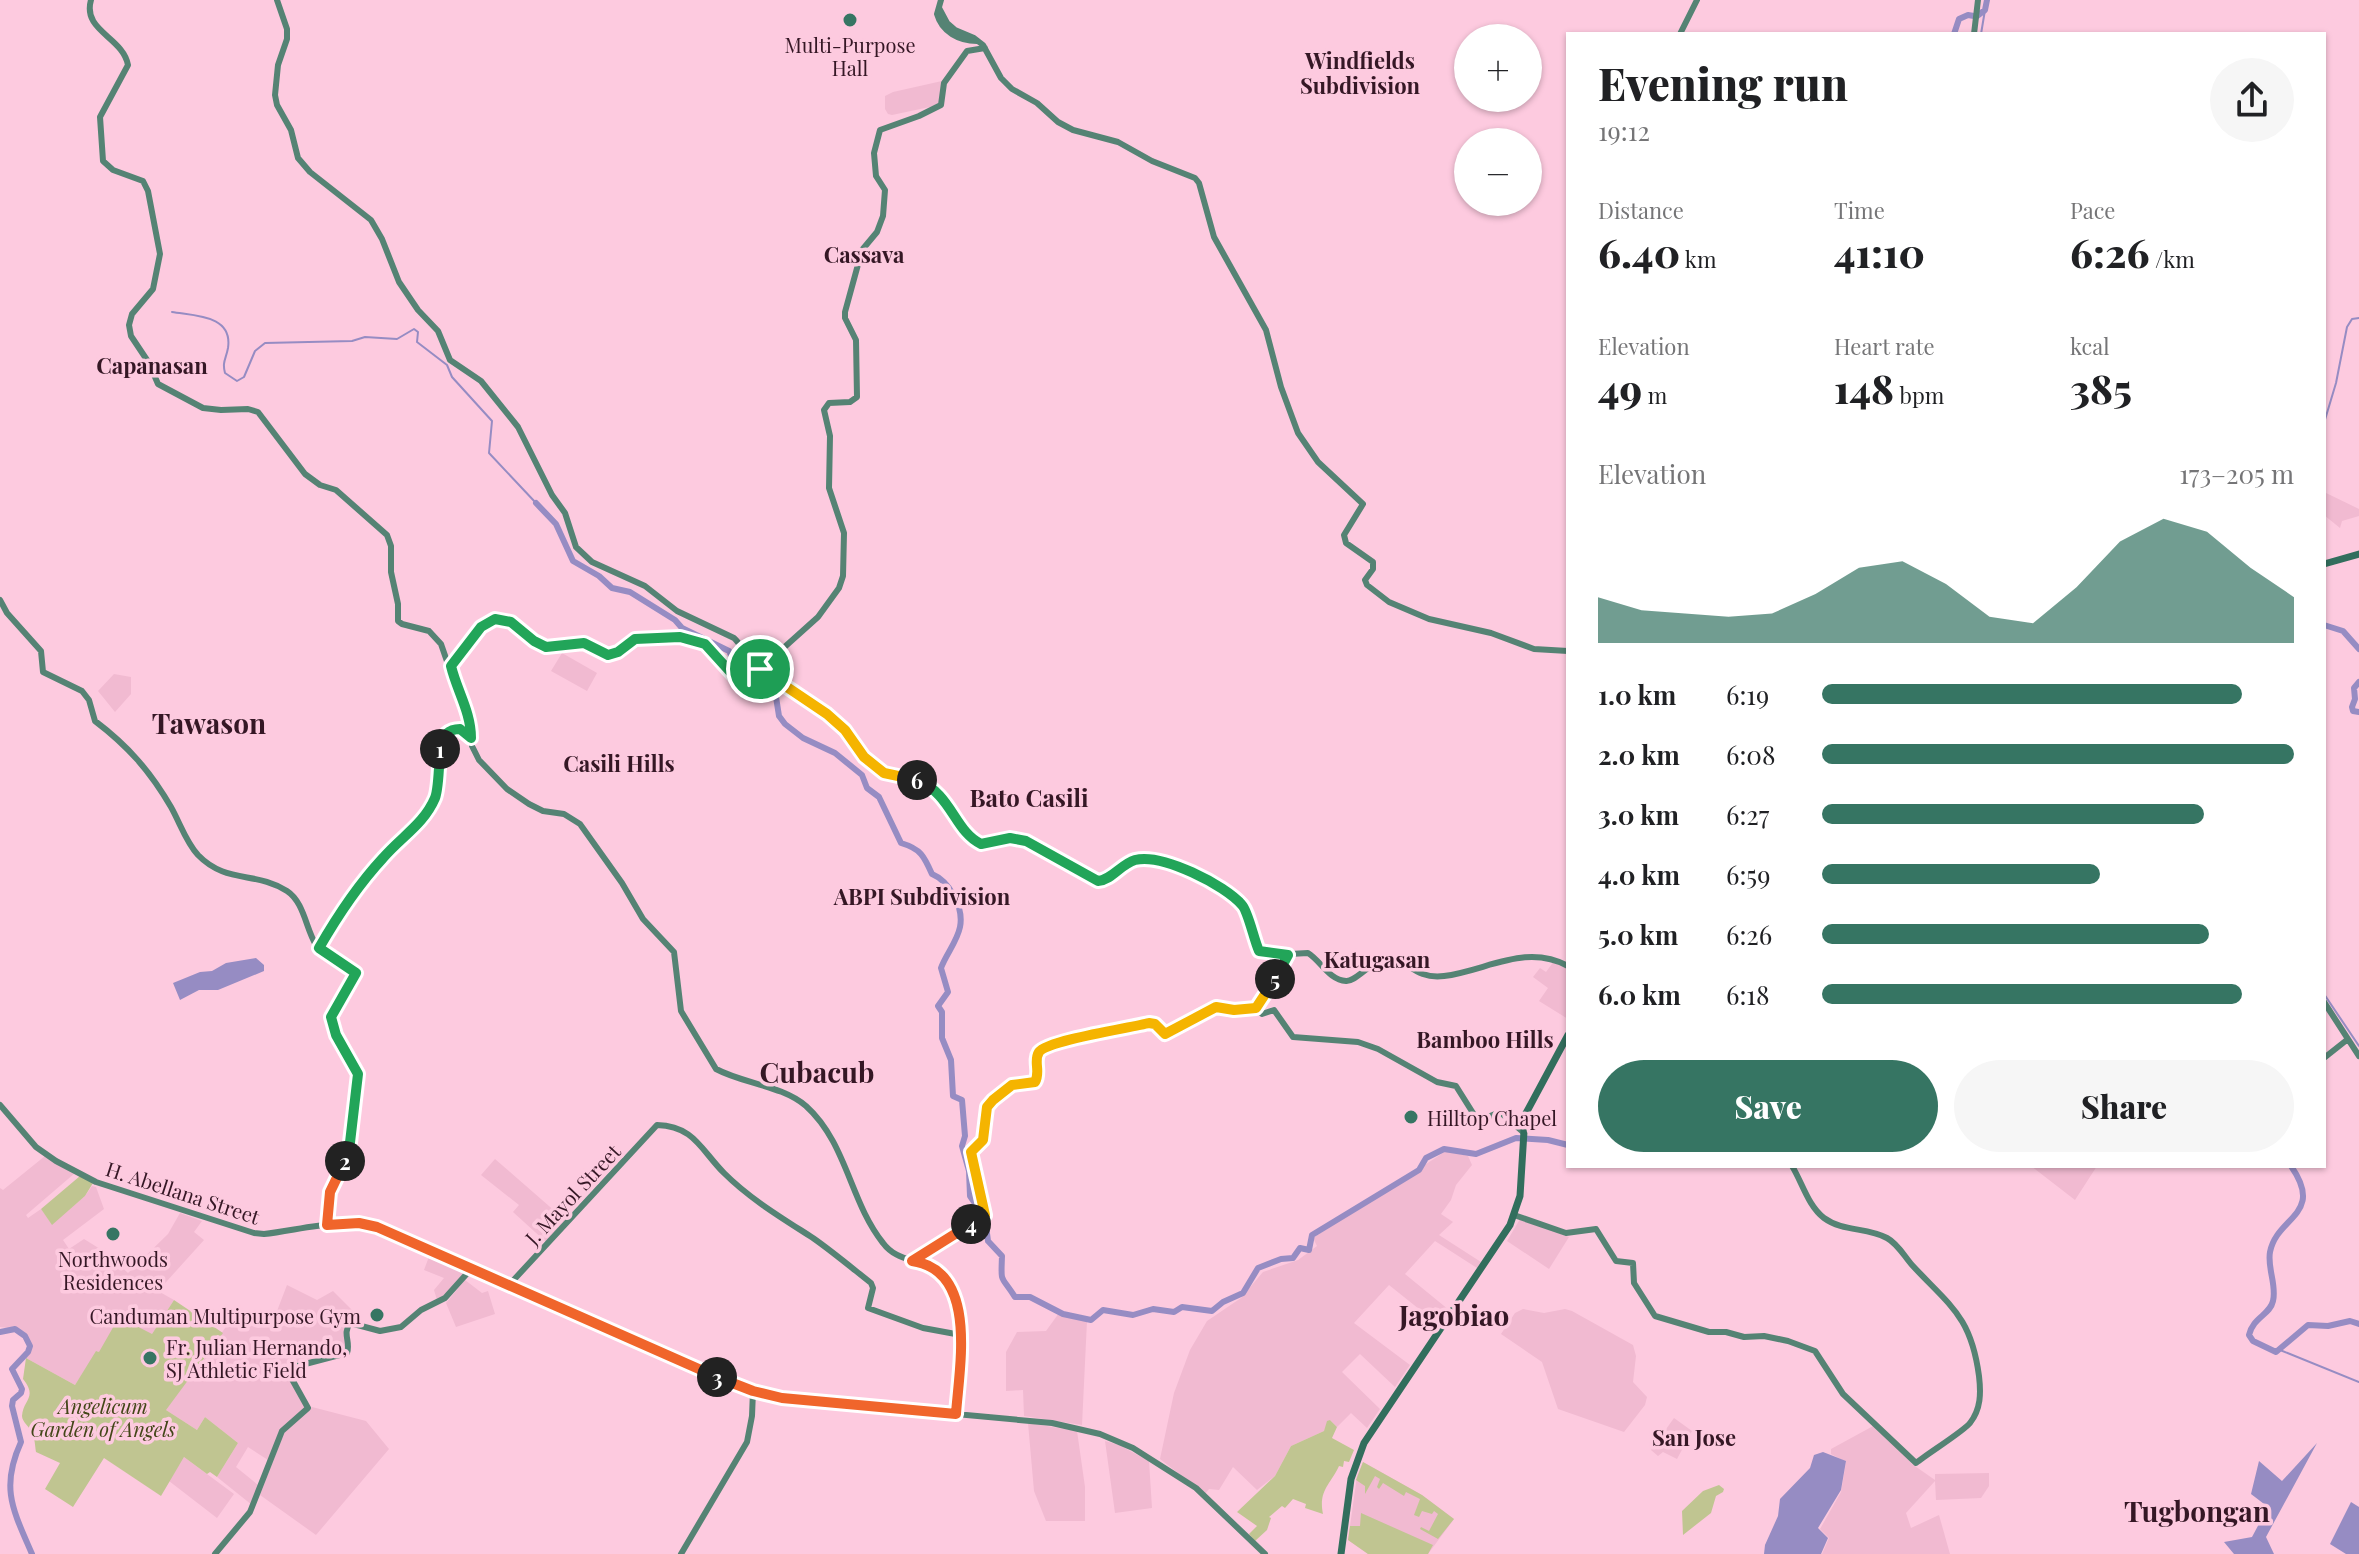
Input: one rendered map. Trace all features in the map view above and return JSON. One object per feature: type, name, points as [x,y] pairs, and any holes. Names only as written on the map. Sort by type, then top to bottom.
[{"type":"main road","points":[[2326,562],[2359,553]]},
{"type":"main road","points":[[1341,1554],[1351,1479],[1364,1443],[1505,1234],[1520,1196],[1526,1112],[1566,1039]]},
{"type":"main road","points":[[1525,1119],[1529,1117],[1566,1048]]},
{"type":"street","points":[[91,0],[88,9],[91,20],[124,53],[128,65],[100,117],[103,161],[113,170],[137,178],[146,185],[159,237],[160,254],[153,289],[130,317],[131,336],[149,363],[158,384],[203,408],[258,412],[312,481],[336,490],[384,532],[391,546],[391,572],[398,604],[398,621],[434,634],[451,666],[458,693],[471,718],[471,738],[479,760],[507,789],[543,811],[564,814],[574,820],[611,868],[643,919],[674,952],[681,1011],[716,1069],[762,1084],[804,1105],[832,1137],[868,1220],[883,1243],[899,1258],[925,1263],[951,1286],[957,1298],[961,1335],[956,1414]]},
{"type":"street","points":[[277,0],[287,29],[287,39],[278,65],[275,95],[291,130],[298,158],[310,172],[371,220],[399,282],[418,310],[438,331],[450,360],[481,381],[518,427],[552,495],[565,513],[576,547],[592,562],[645,586],[677,611],[734,638],[756,667],[827,714],[845,730],[864,757],[884,773],[914,779],[931,787],[974,841],[984,845],[1010,838],[1026,841],[1098,881],[1106,880],[1116,870],[1137,860],[1177,866],[1240,903],[1259,951],[1309,954],[1330,975],[1344,981],[1354,980],[1371,964],[1387,959],[1399,960],[1413,971],[1427,976],[1446,976],[1488,963],[1532,956],[1550,958],[1566,965]]},
{"type":"street","points":[[1681,32],[1697,0]]},
{"type":"street","points":[[1974,32],[1978,0]]},
{"type":"street","points":[[940,4],[938,20],[947,31],[968,41],[977,41],[985,48],[1001,78],[1058,122],[1073,130],[1118,142],[1148,159],[1195,178],[1199,183],[1214,237],[1266,330],[1281,387],[1298,433],[1318,462],[1363,504],[1344,532],[1344,538],[1346,543],[1373,562],[1373,569],[1365,580],[1367,585],[1389,602],[1429,619],[1491,633],[1534,649],[1566,651]]},
{"type":"street","points":[[451,666],[481,627],[495,619],[511,622],[546,647],[584,643],[608,655],[618,652],[635,639],[645,637],[691,639],[705,644],[734,676],[756,667],[818,617],[839,588],[843,576],[844,533],[829,488],[830,436],[824,410],[829,403],[850,402],[857,397],[856,340],[845,312],[862,250],[877,232],[884,207],[885,190],[876,176],[874,146],[880,130],[941,105],[944,83],[958,61],[967,51],[985,48]]},
{"type":"street","points":[[0,600],[7,613],[41,651],[43,672],[82,691],[89,700],[95,721],[137,758],[171,807],[199,856],[231,876],[257,878],[289,892],[319,948],[355,971],[356,975],[331,1015],[336,1035],[358,1074],[349,1151],[333,1180],[327,1225]]},
{"type":"street","points":[[319,948],[358,886],[384,856],[421,822],[434,800],[439,789],[437,773],[445,734],[460,729],[471,738]]},
{"type":"street","points":[[1256,1008],[1288,955]]},
{"type":"street","points":[[2326,1005],[2359,1056]]},
{"type":"street","points":[[912,1261],[984,1216],[971,1152],[981,1142],[987,1107],[1005,1088],[1035,1082],[1039,1076],[1037,1058],[1042,1048],[1061,1041],[1149,1023],[1155,1024],[1165,1034],[1216,1007],[1234,1010],[1256,1008]]},
{"type":"street","points":[[1256,1008],[1262,1014],[1271,1009],[1276,1011],[1293,1037],[1358,1042],[1378,1049],[1437,1082],[1456,1086],[1476,1119],[1480,1121],[1498,1111],[1523,1136]]},
{"type":"street","points":[[2326,1056],[2348,1039]]},
{"type":"street","name":"H. Abellana Street","points":[[0,1105],[41,1151],[103,1185],[254,1233],[359,1223],[377,1227],[753,1391],[809,1401],[1061,1424],[1088,1430],[1124,1443],[1196,1488],[1265,1554]]},
{"type":"street","name":"J. Mayol Street","points":[[509,1285],[657,1125],[672,1125],[698,1141],[716,1166],[738,1187],[871,1283],[873,1288],[868,1308],[923,1328],[961,1335]]},
{"type":"street","points":[[1514,1215],[1566,1233],[1596,1229],[1616,1261],[1633,1263],[1634,1283],[1653,1315],[1709,1332],[1726,1332],[1744,1337],[1764,1336],[1815,1351],[1843,1394],[1916,1463],[1969,1425],[1980,1405],[1976,1357],[1967,1327],[1946,1298],[1893,1242],[1882,1235],[1836,1225],[1823,1217],[1815,1209],[1793,1168]]},
{"type":"street","points":[[215,1554],[252,1508],[282,1431],[308,1408],[306,1399],[288,1372],[290,1368],[347,1353],[349,1347],[345,1332],[350,1323],[380,1331],[401,1327],[421,1310],[443,1299],[472,1268]]},
{"type":"street","points":[[681,1554],[747,1442],[753,1391]]},
{"type":"shaded area","points":[[942,81],[939,105],[892,115],[885,109],[885,96],[893,92]]},
{"type":"shaded area","points":[[2326,493],[2359,509],[2359,516],[2342,521],[2340,528],[2326,517]]},
{"type":"shaded area","points":[[562,653],[597,673],[587,691],[551,671]]},
{"type":"shaded area","points":[[114,674],[131,677],[131,694],[115,712],[98,691]]},
{"type":"shaded area","points":[[256,958],[264,965],[264,971],[218,990],[199,990],[180,1000],[173,983],[200,972],[212,971],[226,963]]},
{"type":"shaded area","points":[[1554,961],[1566,967],[1566,1018],[1539,1001],[1548,988],[1533,977],[1540,968],[1546,972]]},
{"type":"shaded area","points":[[1446,1151],[1468,1156],[1472,1165],[1456,1185],[1451,1200],[1441,1214],[1453,1222],[1439,1235],[1481,1262],[1477,1268],[1435,1241],[1405,1274],[1449,1310],[1439,1325],[1389,1285],[1354,1323],[1410,1365],[1395,1387],[1360,1354],[1342,1372],[1380,1409],[1367,1428],[1351,1413],[1337,1427],[1330,1420],[1324,1431],[1291,1446],[1275,1476],[1257,1490],[1233,1467],[1219,1490],[1209,1489],[1205,1494],[1160,1459],[1174,1393],[1190,1350],[1207,1321],[1241,1298],[1263,1272],[1298,1260],[1317,1246],[1313,1238]]},
{"type":"shaded area","points":[[45,1156],[75,1173],[26,1215],[28,1218],[41,1209],[52,1224],[85,1196],[92,1186],[96,1187],[104,1209],[63,1240],[69,1249],[84,1239],[105,1252],[128,1273],[168,1234],[180,1213],[202,1221],[194,1232],[204,1240],[158,1291],[174,1300],[152,1334],[201,1364],[235,1313],[258,1328],[272,1324],[287,1285],[317,1300],[333,1291],[351,1309],[355,1319],[348,1321],[344,1327],[345,1352],[280,1366],[306,1408],[293,1418],[268,1460],[248,1447],[236,1467],[258,1485],[252,1505],[217,1477],[238,1443],[205,1417],[197,1430],[166,1410],[97,1351],[75,1385],[26,1358],[33,1346],[17,1329],[0,1327],[0,1188],[3,1190]]},
{"type":"shaded area","points":[[495,1159],[565,1220],[546,1242],[513,1212],[519,1205],[481,1175]]},
{"type":"shaded area","points":[[2034,1168],[2096,1168],[2075,1200]]},
{"type":"shaded area","points":[[1520,1219],[1569,1237],[1549,1269],[1507,1241]]},
{"type":"shaded area","points":[[430,1254],[467,1270],[452,1289],[437,1300],[434,1290],[444,1278],[424,1270]]},
{"type":"shaded area","points":[[465,1280],[482,1293],[488,1291],[495,1314],[456,1327],[446,1303]]},
{"type":"shaded area","points":[[1523,1309],[1544,1313],[1565,1309],[1572,1311],[1633,1345],[1636,1356],[1633,1382],[1647,1397],[1645,1405],[1624,1432],[1558,1409],[1542,1362],[1501,1334],[1515,1313]]},
{"type":"shaded area","points":[[1059,1313],[1087,1321],[1082,1425],[1024,1416],[1023,1390],[1006,1391],[1006,1352],[1017,1332],[1046,1331]]},
{"type":"shaded area","points":[[312,1407],[366,1421],[389,1449],[316,1535],[260,1495],[284,1433]]},
{"type":"shaded area","points":[[1674,1418],[1692,1431],[1677,1459],[1663,1452],[1658,1456],[1651,1450]]},
{"type":"shaded area","points":[[1028,1423],[1077,1431],[1085,1487],[1085,1521],[1046,1521],[1034,1491]]},
{"type":"shaded area","points":[[1875,1425],[1912,1464],[1935,1480],[1935,1474],[1989,1473],[1989,1486],[1981,1498],[1936,1500],[1935,1481],[1906,1513],[1911,1528],[1939,1515],[1950,1554],[1822,1554],[1829,1538],[1820,1529],[1841,1492],[1846,1462],[1831,1454],[1831,1449]]},
{"type":"shaded area","points":[[1105,1441],[1149,1461],[1152,1508],[1115,1513]]},
{"type":"shaded area","points":[[2317,1443],[2266,1537],[2274,1554],[2234,1554],[2224,1542],[2252,1537],[2268,1507],[2251,1494],[2259,1461],[2282,1481]]},
{"type":"shaded area","points":[[1823,1452],[1846,1461],[1841,1490],[1818,1528],[1828,1538],[1821,1554],[1764,1554],[1778,1516],[1780,1499],[1810,1468],[1814,1455]]},
{"type":"shaded area","points":[[184,1457],[234,1494],[217,1518],[169,1481]]},
{"type":"shaded area","points":[[1363,1462],[1422,1495],[1454,1519],[1428,1554],[1368,1554],[1348,1540],[1357,1476]]},
{"type":"shaded area","points":[[2351,1502],[2359,1507],[2359,1554],[2346,1554],[2330,1544]]},
{"type":"green space","points":[[80,1176],[93,1183],[85,1196],[52,1225],[41,1209]]},
{"type":"green space","name":"Angelicum Garden of Angels","points":[[174,1300],[223,1333],[166,1410],[197,1430],[205,1417],[238,1443],[217,1477],[210,1472],[207,1474],[184,1457],[161,1496],[104,1458],[73,1507],[45,1489],[60,1463],[36,1452],[33,1435],[22,1418],[30,1395],[23,1379],[26,1358],[75,1385],[119,1317],[152,1334]]},
{"type":"green space","points":[[1330,1420],[1337,1427],[1332,1438],[1354,1450],[1349,1462],[1344,1461],[1343,1467],[1339,1466],[1326,1488],[1322,1499],[1323,1514],[1305,1508],[1306,1504],[1293,1499],[1269,1517],[1267,1530],[1255,1541],[1249,1534],[1257,1526],[1237,1512],[1275,1476],[1291,1446],[1324,1431]]},
{"type":"green space","points":[[1363,1462],[1422,1495],[1454,1519],[1438,1539],[1420,1529],[1429,1531],[1438,1514],[1422,1511],[1419,1517],[1414,1515],[1420,1499],[1406,1492],[1404,1496],[1383,1483],[1379,1489],[1380,1479],[1375,1476],[1365,1494],[1365,1486],[1356,1480]]},
{"type":"green space","points":[[1719,1485],[1724,1489],[1716,1496],[1711,1513],[1683,1535],[1682,1511],[1703,1491]]},
{"type":"green space","points":[[1361,1513],[1433,1545],[1428,1554],[1368,1554],[1348,1540],[1350,1526],[1360,1526]]},
{"type":"waterway","points":[[1977,16],[1985,10],[1987,0]]},
{"type":"waterway","points":[[1981,32],[1985,10]]},
{"type":"waterway","points":[[1955,32],[1959,19],[1974,16]]},
{"type":"waterway","points":[[172,312],[201,316],[219,323],[225,329],[228,337],[225,373],[237,381],[244,377],[255,351],[265,343],[352,341],[365,337],[397,339],[414,329],[418,332],[417,342],[447,365],[452,377],[492,421],[489,453],[536,503]]},
{"type":"waterway","points":[[2326,416],[2347,327],[2352,319],[2359,318]]},
{"type":"waterway","points":[[536,503],[556,524],[573,561],[599,576],[612,588],[630,592],[675,620],[682,628],[729,651],[750,691],[771,693],[776,697],[779,716],[785,724],[803,738],[835,753],[862,775],[867,788],[879,797],[901,843],[921,854],[932,874],[944,882],[954,896],[961,919],[956,938],[941,968],[948,992],[938,1006],[942,1012],[942,1038],[951,1060],[953,1096],[962,1100],[965,1136],[962,1146],[969,1171],[970,1196],[985,1218],[988,1241],[1002,1256],[1002,1278],[1015,1297],[1030,1297],[1063,1314],[1091,1320],[1103,1310],[1133,1315],[1153,1309],[1174,1312],[1182,1307],[1212,1311],[1243,1293],[1258,1268],[1293,1258],[1300,1248],[1309,1250],[1312,1235],[1419,1170],[1426,1158],[1444,1149],[1476,1154],[1516,1138],[1566,1144]]},
{"type":"waterway","points":[[2326,626],[2343,631],[2359,649]]},
{"type":"waterway","points":[[2359,682],[2354,688],[2352,707],[2353,711],[2359,712]]},
{"type":"waterway","points":[[2326,997],[2359,1046]]},
{"type":"waterway","points":[[2292,1168],[2300,1182],[2303,1195],[2301,1205],[2274,1240],[2269,1258],[2273,1301],[2249,1335],[2253,1341],[2276,1352],[2308,1325],[2328,1326],[2350,1321],[2359,1324]]},
{"type":"waterway","points":[[0,1332],[15,1329],[25,1336],[30,1346],[12,1369],[22,1389],[12,1406],[21,1442],[10,1486],[15,1511],[32,1554]]},
{"type":"waterway","points":[[2280,1350],[2359,1382]]},
{"type":"place","name":"Multi-Purpose Hall","points":[[850,20]]},
{"type":"place","name":"Hilltop Chapel","points":[[1411,1117]]},
{"type":"place","name":"Northwoods Residences","points":[[113,1234]]},
{"type":"place","name":"Canduman Multipurpose Gym","points":[[377,1315]]},
{"type":"place","name":"Fr. Julian Hernando, SJ Athletic Field","points":[[150,1358]]},
{"type":"district","name":"Windfields Subdivision","points":[[1360,72]]},
{"type":"district","name":"Cassava","points":[[864,254]]},
{"type":"district","name":"Capanasan","points":[[152,365]]},
{"type":"district","name":"Tawason","points":[[209,722]]},
{"type":"district","name":"Casili Hills","points":[[619,763]]},
{"type":"district","name":"Bato Casili","points":[[1029,797]]},
{"type":"district","name":"ABPI Subdivision","points":[[922,896]]},
{"type":"district","name":"Katugasan","points":[[1377,959]]},
{"type":"district","name":"Bamboo Hills","points":[[1485,1039]]},
{"type":"district","name":"Cubacub","points":[[817,1071]]},
{"type":"district","name":"Jagobiao","points":[[1454,1314]]},
{"type":"district","name":"San Jose","points":[[1694,1437]]},
{"type":"district","name":"Tugbongan","points":[[2197,1510]]},
{"type":"route","points":[[495,619],[505,620],[546,647],[584,643],[608,655],[618,652],[635,639],[680,637],[705,644],[734,676],[753,665],[760,669],[827,714],[845,730],[858,751],[884,773],[914,779],[939,793],[974,841],[984,845],[1010,838],[1026,841],[1098,881],[1106,880],[1116,870],[1137,860],[1177,866],[1240,903],[1259,951],[1288,955],[1256,1008],[1234,1010],[1216,1007],[1188,1019],[1165,1034],[1155,1024],[1149,1023],[1061,1041],[1042,1048],[1038,1053],[1039,1076],[1035,1082],[1005,1088],[987,1107],[983,1140],[971,1152],[985,1215],[912,1261],[925,1263],[940,1274],[957,1298],[961,1335],[956,1414],[782,1398],[753,1391],[377,1227],[359,1223],[327,1225],[333,1180],[349,1151],[358,1074],[336,1035],[331,1015],[356,975],[355,971],[319,948],[358,886],[384,856],[421,822],[434,800],[439,789],[437,773],[445,734],[460,729],[471,738],[471,718],[458,693],[451,666],[481,627],[495,619]]}]
